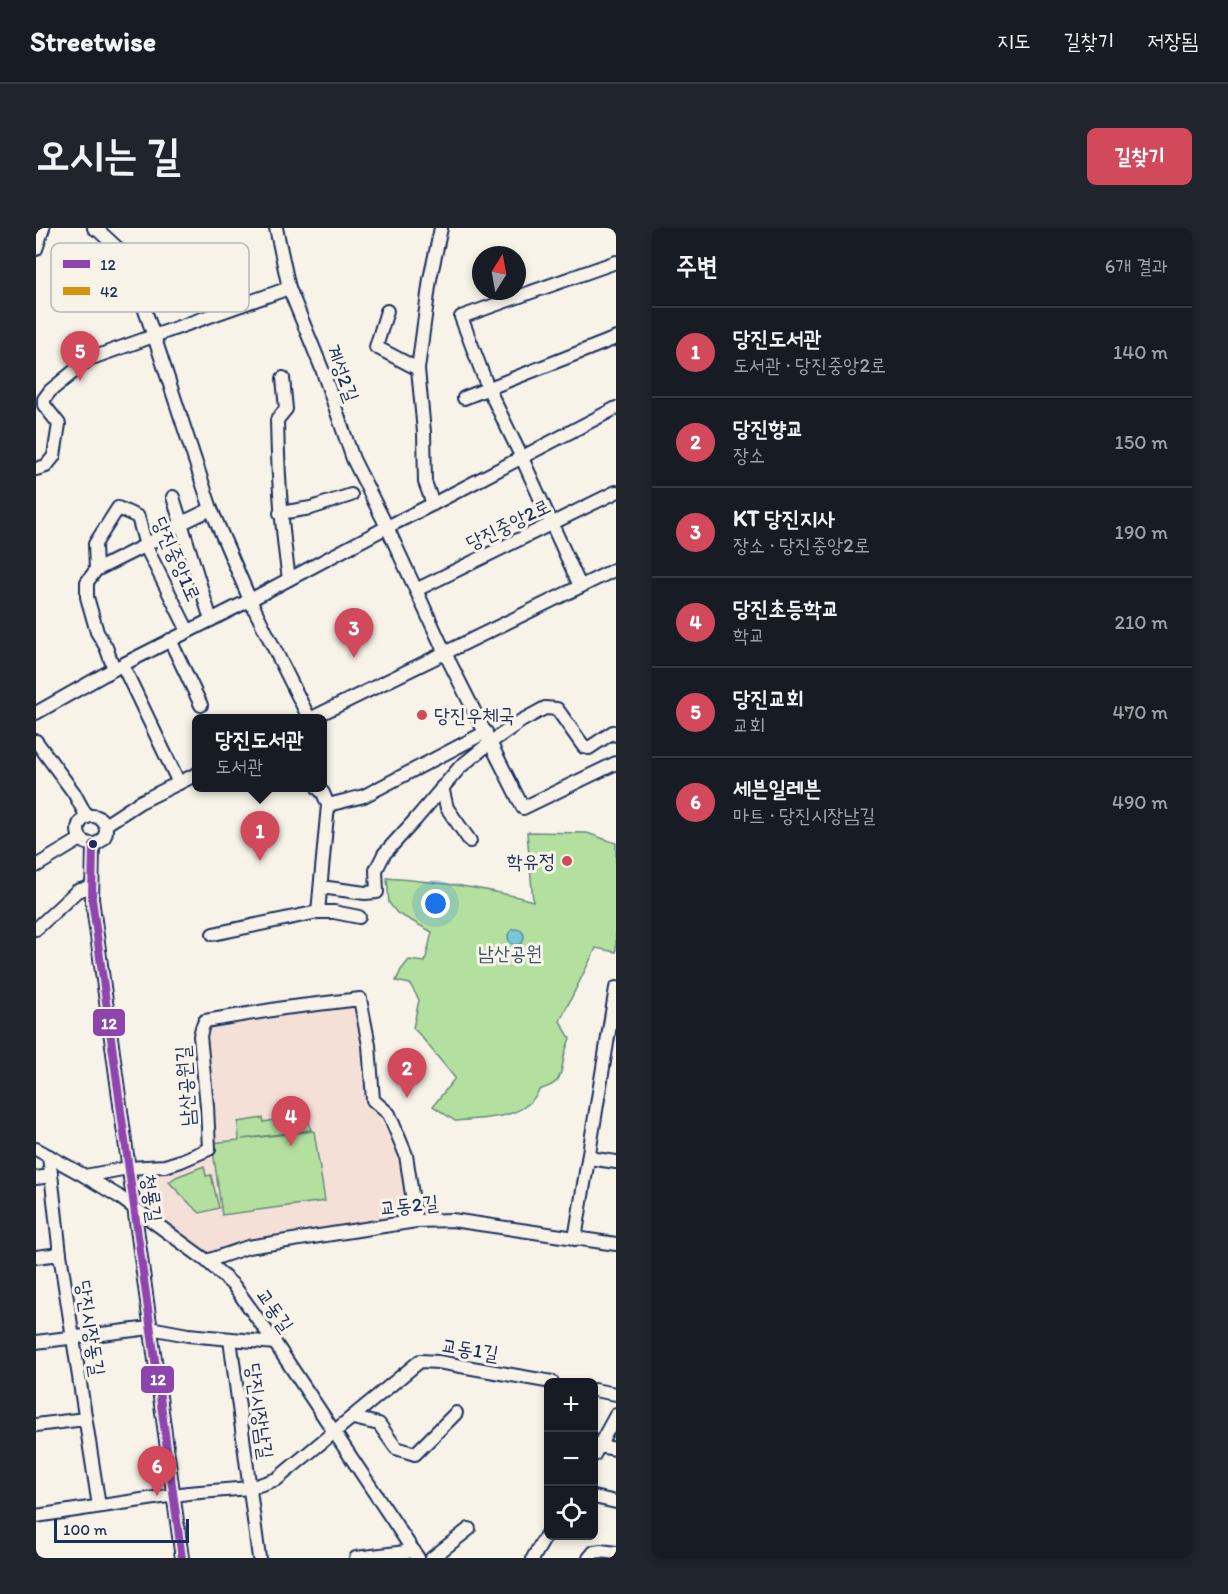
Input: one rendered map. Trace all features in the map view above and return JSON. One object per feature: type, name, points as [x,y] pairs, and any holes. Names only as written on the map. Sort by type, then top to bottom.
[{"type":"street","points":[[36,249],[44,228]]},
{"type":"street","points":[[94,228],[112,243]]},
{"type":"street","name":"계성2길","points":[[276,228],[289,288],[322,369],[354,459],[387,526]]},
{"type":"street","points":[[433,504],[425,483],[424,432],[418,369],[430,279],[441,228]]},
{"type":"street","points":[[580,586],[488,388],[461,317],[616,262]]},
{"type":"street","points":[[249,302],[289,288]]},
{"type":"street","points":[[387,311],[376,348],[418,369]]},
{"type":"street","points":[[146,312],[212,509],[250,600],[308,714]]},
{"type":"street","points":[[36,469],[46,466],[54,456],[59,424],[44,405],[44,399],[50,391],[89,359],[222,312]]},
{"type":"street","points":[[464,398],[616,338]]},
{"type":"street","points":[[283,378],[286,409],[278,420],[278,476],[280,513],[289,579]]},
{"type":"street","name":"당진중앙1로","points":[[36,713],[118,667],[616,408]]},
{"type":"street","name":"당진중앙2로","points":[[416,590],[616,492]]},
{"type":"street","points":[[280,513],[311,508],[351,495]]},
{"type":"street","name":"당진중앙1로","points":[[173,497],[211,620]]},
{"type":"street","name":"당진중앙1로","points":[[118,667],[97,632],[87,597],[87,582],[96,570],[95,544],[118,508],[138,517],[146,545],[188,631]]},
{"type":"street","name":"당진중앙1로","points":[[182,523],[212,509]]},
{"type":"street","points":[[96,570],[146,545],[182,523]]},
{"type":"street","points":[[387,526],[445,653],[523,808],[616,763]]},
{"type":"street","points":[[318,714],[616,569]]},
{"type":"street","points":[[170,640],[201,705]]},
{"type":"street","points":[[118,667],[179,783]]},
{"type":"street","points":[[328,805],[363,796],[545,708],[557,709],[584,747],[590,748],[613,732],[616,735]]},
{"type":"street","points":[[321,887],[365,893],[377,891],[376,870],[384,854],[488,737]]},
{"type":"street","points":[[36,741],[74,793],[87,817]]},
{"type":"street","points":[[105,825],[140,802],[192,776]]},
{"type":"street","points":[[442,787],[447,808],[470,841]]},
{"type":"street","points":[[318,912],[328,805],[322,792]]},
{"type":"street","points":[[36,866],[87,841],[101,841],[106,833],[105,825],[100,818],[87,817],[81,822],[79,835],[87,841]]},
{"type":"street","name":"청룡길","points":[[87,841],[128,1168],[182,1558]]},
{"type":"street","points":[[36,929],[77,891],[91,887]]},
{"type":"street","points":[[213,934],[318,912],[334,912],[359,917]]},
{"type":"street","points":[[575,1239],[616,988]]},
{"type":"street","name":"남산공원길","points":[[128,1168],[165,1166],[209,1149],[200,1036],[205,1022],[284,1008],[360,999],[369,1046],[374,1100],[389,1113],[406,1155],[416,1221]]},
{"type":"street","name":"교동길","points":[[36,1149],[85,1176],[134,1208],[207,1261],[234,1286],[275,1343],[416,1554]]},
{"type":"street","name":"당진시장동길","points":[[49,1156],[60,1254],[99,1506]]},
{"type":"street","points":[[589,1158],[616,1162]]},
{"type":"street","points":[[85,1176],[128,1168]]},
{"type":"street","points":[[36,1178],[51,1176]]},
{"type":"street","name":"교동2길","points":[[207,1261],[248,1248],[416,1221],[452,1220],[616,1244]]},
{"type":"street","points":[[36,1257],[60,1254]]},
{"type":"street","points":[[36,1341],[150,1328],[230,1340],[275,1343]]},
{"type":"street","name":"당진시장남길","points":[[230,1340],[259,1558]]},
{"type":"street","name":"교동1길","points":[[333,1431],[353,1418],[420,1361],[438,1362],[544,1382]]},
{"type":"street","points":[[598,1391],[616,1394]]},
{"type":"street","points":[[353,1418],[379,1424],[396,1448],[415,1454],[456,1413]]},
{"type":"street","points":[[598,1446],[616,1415]]},
{"type":"street","points":[[36,1425],[85,1419]]},
{"type":"street","name":"당진시장남길","points":[[36,1516],[188,1493],[250,1488],[277,1479],[333,1431]]},
{"type":"street","points":[[598,1450],[616,1449]]},
{"type":"street","points":[[598,1498],[616,1502]]},
{"type":"street","points":[[432,1558],[469,1529]]},
{"type":"street","points":[[533,1558],[544,1540]]},
{"type":"street","points":[[589,1558],[594,1552],[616,1554]]},
{"type":"street","points":[[356,1558],[416,1554]]},
{"type":"shaded area","points":[[358,1003],[372,1100],[381,1122],[394,1138],[398,1148],[409,1215],[246,1242],[209,1253],[188,1240],[144,1203],[142,1186],[165,1171],[212,1154],[203,1036],[207,1025]]},
{"type":"green space","name":"남산공원","points":[[527,832],[587,833],[616,843],[616,952],[596,948],[560,1021],[570,1038],[559,1079],[552,1085],[539,1090],[533,1100],[514,1112],[491,1118],[455,1121],[433,1106],[455,1078],[413,1028],[419,1000],[410,984],[396,981],[409,960],[425,962],[432,932],[397,913],[389,903],[387,878],[460,886],[533,901]]},
{"type":"green space","points":[[286,1115],[287,1118],[308,1117],[311,1130],[242,1139],[314,1131],[325,1201],[222,1215],[212,1143],[239,1140],[238,1122],[263,1118],[264,1122]]},
{"type":"green space","points":[[204,1166],[206,1176],[211,1175],[219,1208],[200,1213],[169,1182]]},
{"type":"water","points":[[516,929],[524,937],[516,945],[508,937]]},
{"type":"transit line","name":"12","points":[[93,844],[92,899],[182,1558]]},
{"type":"place","name":"당진교회","points":[[80,381]]},
{"type":"place","name":"KT 당진지사","points":[[354,658]]},
{"type":"place","name":"당진우체국","points":[[422,715]]},
{"type":"place","name":"당진도서관","points":[[260,861]]},
{"type":"place","name":"학유정","points":[[567,861]]},
{"type":"place","name":"당진향교","points":[[407,1098]]},
{"type":"place","name":"당진초등학교","points":[[291,1146]]},
{"type":"place","name":"세븐일레븐","points":[[157,1496]]}]
